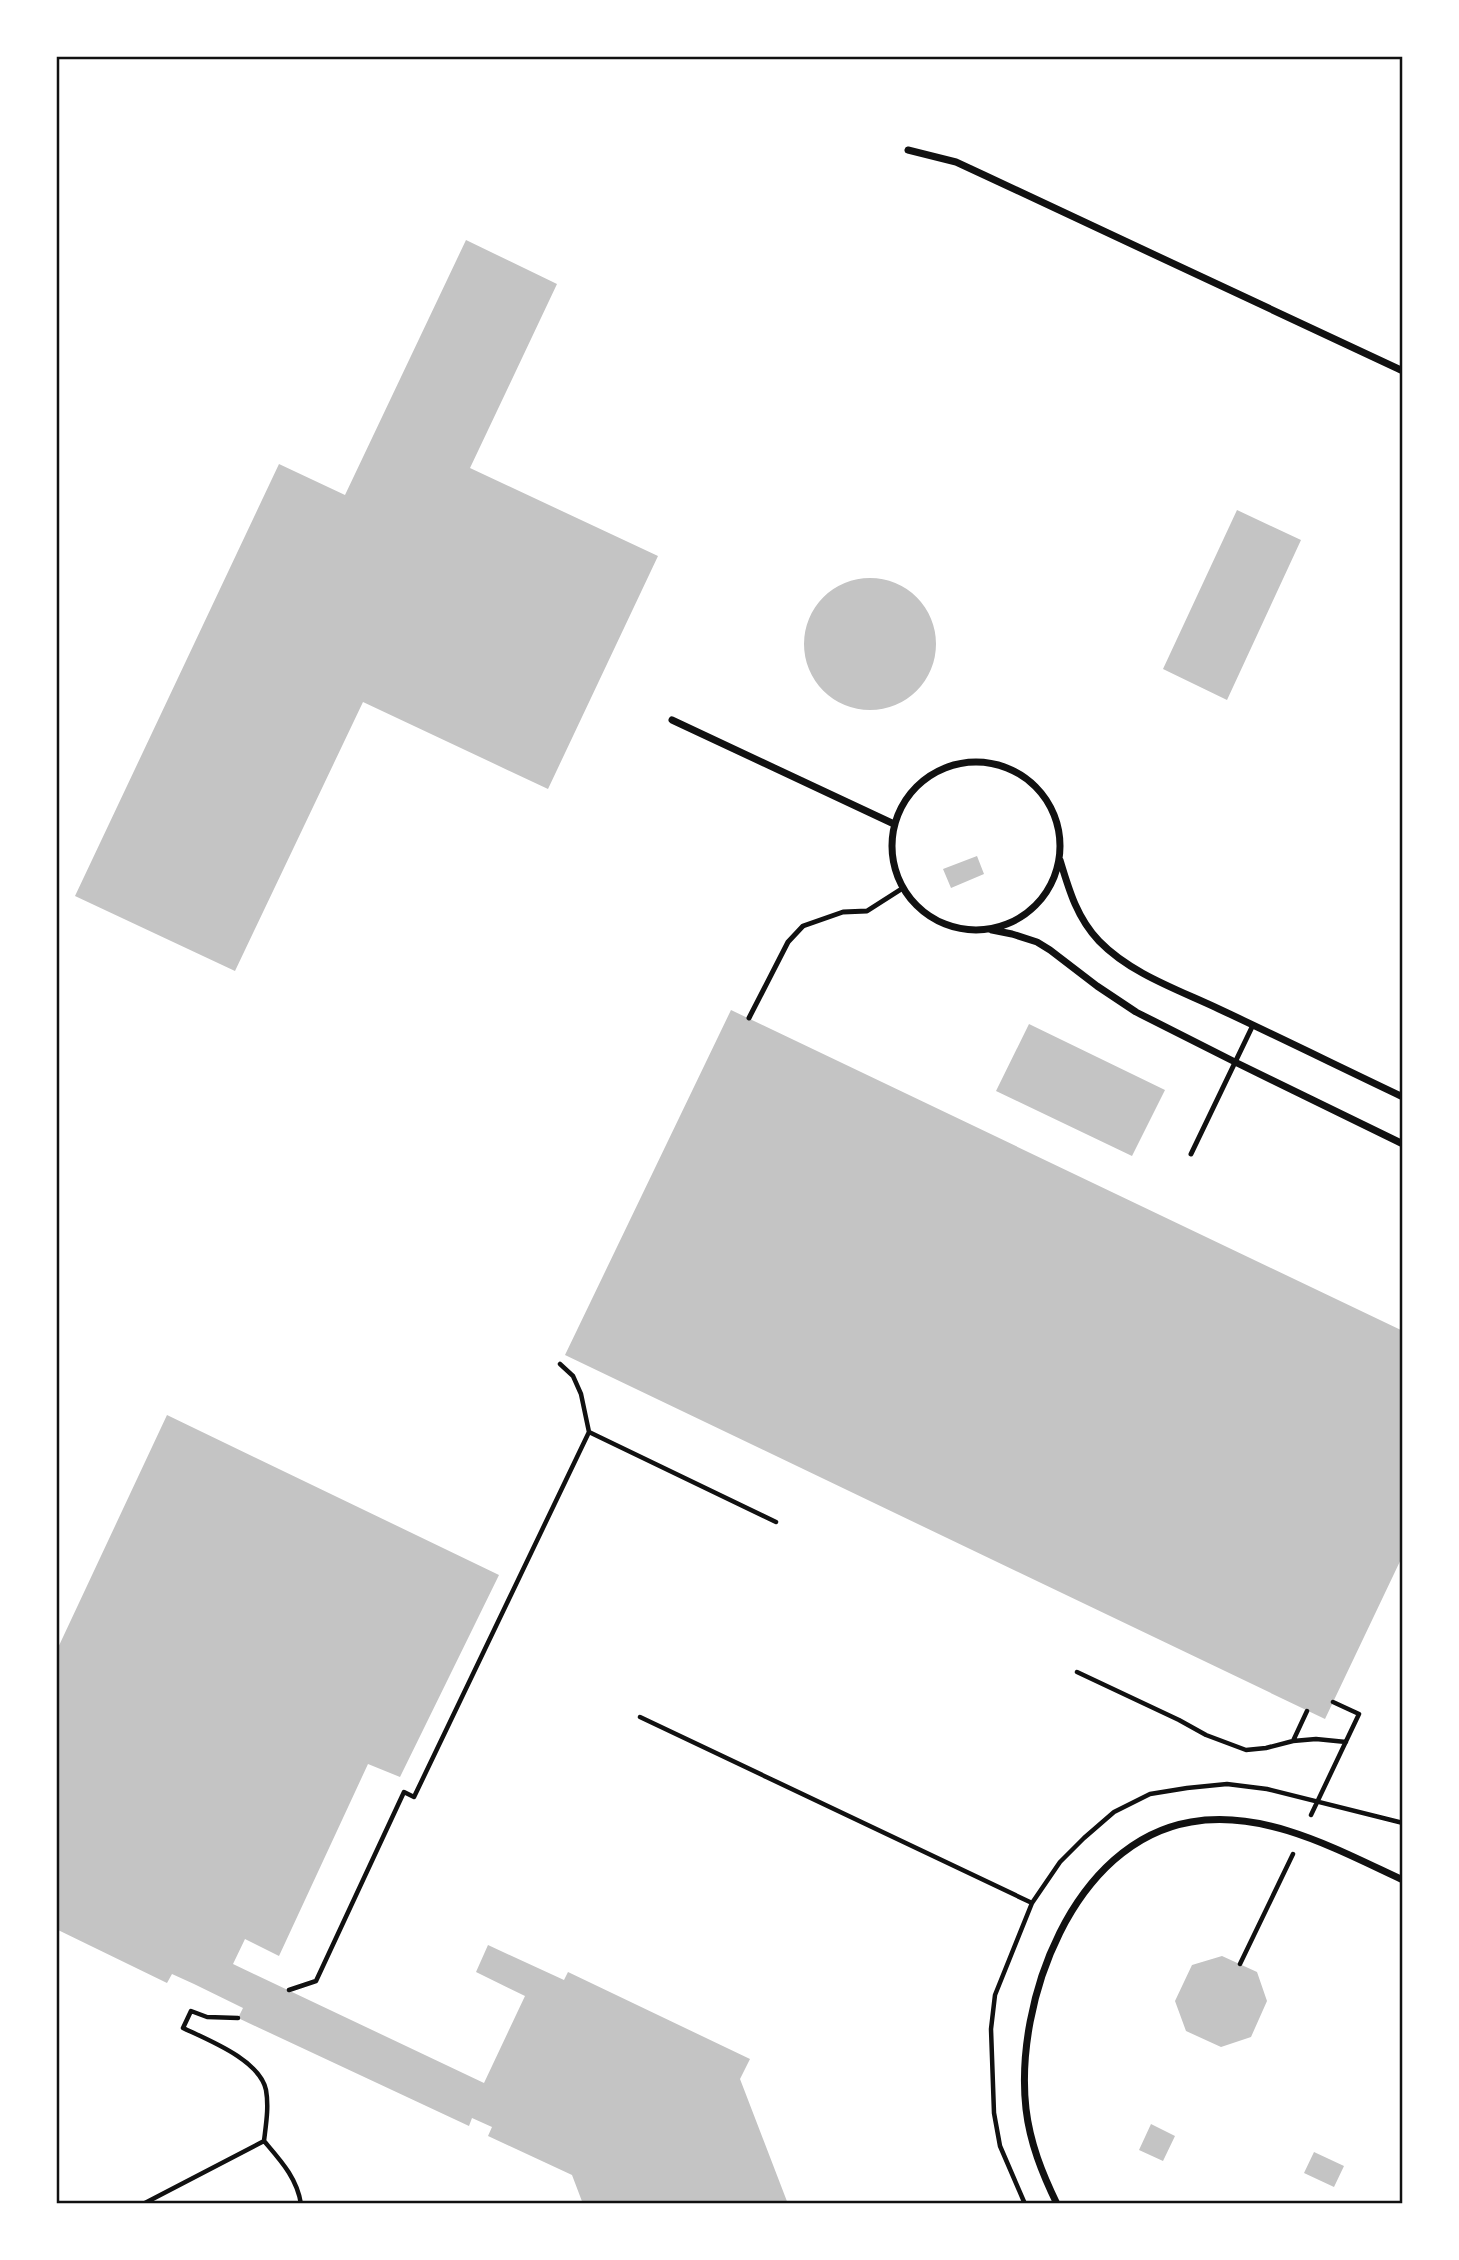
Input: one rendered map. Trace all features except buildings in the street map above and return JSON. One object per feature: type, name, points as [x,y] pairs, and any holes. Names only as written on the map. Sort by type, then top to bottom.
[{"type":"street","points":[[908,150],[946,159],[984,175],[1403,371]]},
{"type":"street","points":[[672,720],[894,824]]},
{"type":"street","points":[[1403,1097],[1142,972],[1114,955],[1098,940],[1080,916],[1072,898],[1060,858],[1059,828],[1048,802],[1032,782],[1014,771],[995,764],[967,762],[952,765],[927,777],[908,796],[894,824],[891,848],[893,862],[911,900],[934,920],[960,929],[1012,934],[1037,942],[1119,1002],[1403,1144]]},
{"type":"street","points":[[988,930],[1013,922],[1036,906],[1051,885],[1060,858]]},
{"type":"street","points":[[1057,2204],[1042,2174],[1032,2144],[1026,2108],[1025,2075],[1032,2008],[1041,1975],[1074,1907],[1090,1884],[1111,1862],[1136,1843],[1162,1829],[1193,1821],[1234,1819],[1301,1836],[1403,1880]]},
{"type":"lane","points":[[749,1018],[788,942],[803,926],[843,912],[867,911],[903,888]]},
{"type":"lane","points":[[1191,1154],[1253,1025]]},
{"type":"path","points":[[289,1990],[316,1981],[404,1792],[414,1797],[589,1432],[581,1394],[573,1376],[560,1364]]},
{"type":"path","points":[[589,1432],[776,1522]]},
{"type":"path","points":[[1077,1672],[1228,1745],[1246,1750],[1316,1739],[1346,1742]]},
{"type":"path","points":[[1240,1964],[1359,1714],[1333,1702]]},
{"type":"path","points":[[1293,1741],[1307,1711]]},
{"type":"path","points":[[640,1717],[1032,1903],[1060,1862],[1084,1838],[1114,1812],[1150,1794],[1227,1784],[1267,1789],[1403,1824]]},
{"type":"path","points":[[238,2018],[207,2017],[191,2011],[183,2028],[241,2058],[255,2071],[265,2087],[268,2106],[264,2141],[291,2174],[299,2191],[301,2204]]},
{"type":"path","points":[[143,2204],[264,2141]]}]
